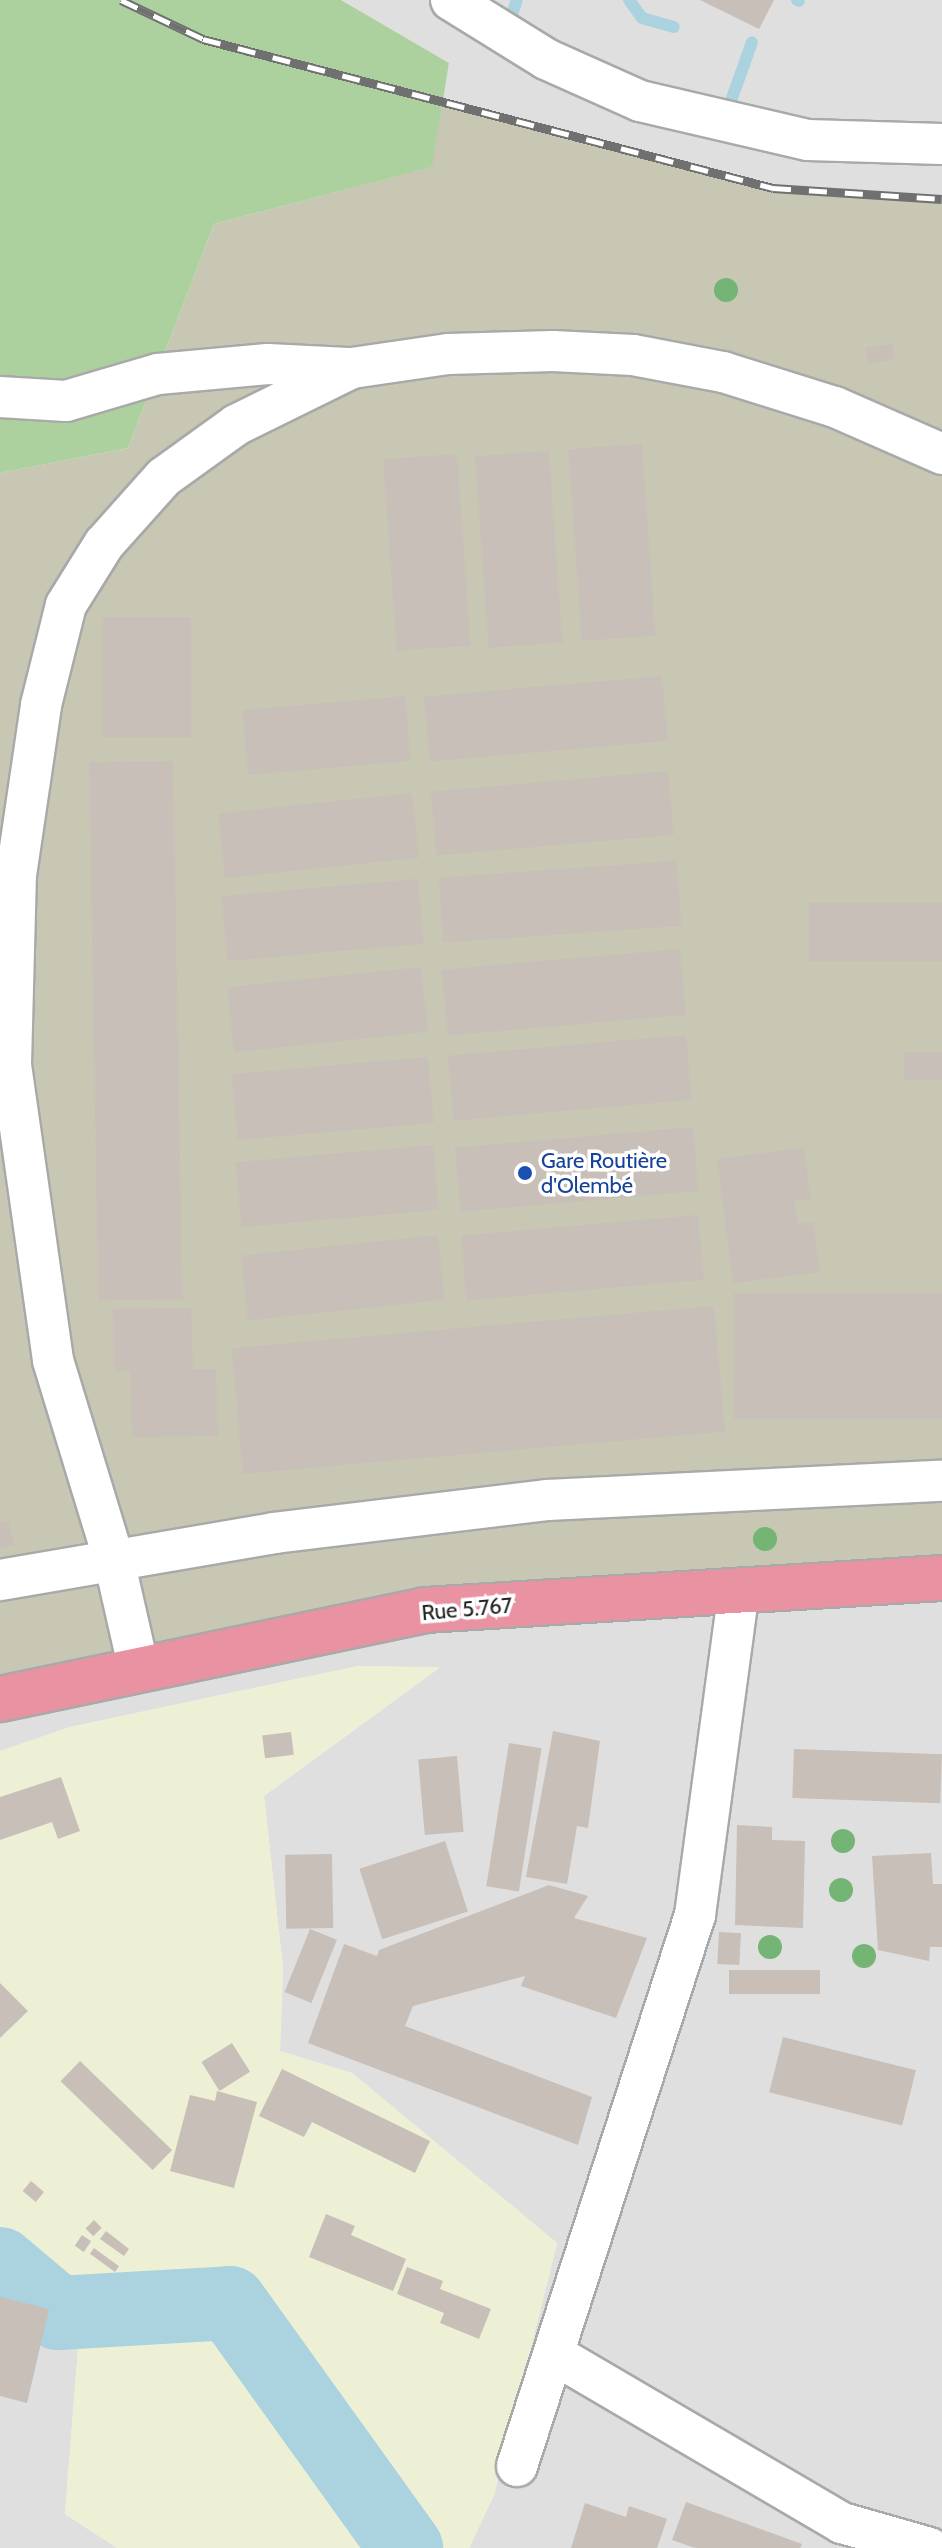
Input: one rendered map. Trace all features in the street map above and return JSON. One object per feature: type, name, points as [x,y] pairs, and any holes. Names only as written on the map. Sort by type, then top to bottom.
[{"type":"highway","name":"Rue 5.767","points":[[0,1699],[425,1610],[942,1578]]},
{"type":"street","points":[[451,0],[546,59],[640,101],[808,140],[942,144]]},
{"type":"street","points":[[0,397],[66,401],[158,374],[268,364],[352,368],[448,354],[553,351],[633,355],[723,372],[941,442]]},
{"type":"street","points":[[139,1670],[114,1560],[53,1360],[11,1064],[16,875],[41,705],[66,605],[104,544],[164,477],[236,425],[352,368]]},
{"type":"street","points":[[0,1580],[274,1533],[547,1500],[942,1481]]},
{"type":"street","points":[[517,2466],[557,2356],[695,1915],[739,1591]]},
{"type":"street","points":[[557,2356],[842,2523],[930,2548]]},
{"type":"shaded area","points":[[341,0],[942,0],[942,199],[773,188],[442,102],[449,63]]},
{"type":"shaded area","points":[[442,102],[773,188],[942,199],[942,1578],[425,1610],[0,1699],[0,473],[128,448],[214,224],[431,167]]},
{"type":"shaded area","points":[[942,1578],[942,2548],[469,2548],[494,2495],[557,2243],[352,2073],[280,2051],[283,1968],[264,1796],[439,1668],[358,1666],[70,1727],[0,1751],[0,1699],[425,1610]]},
{"type":"shaded area","points":[[358,1666],[440,1667],[264,1796],[283,1968],[280,2051],[352,2073],[557,2243],[494,2495],[469,2548],[117,2548],[65,2514],[81,2311],[0,2234],[0,1751],[70,1727]]},
{"type":"shaded area","points":[[0,2234],[81,2311],[65,2514],[117,2548],[0,2548]]},
{"type":"green space","points":[[0,0],[341,0],[449,63],[432,167],[214,224],[128,448],[0,473]]},
{"type":"building","points":[[700,0],[774,0],[759,29]]},
{"type":"building","points":[[893,344],[895,360],[867,363],[865,347]]},
{"type":"building","points":[[642,444],[655,636],[582,641],[568,449]]},
{"type":"building","points":[[549,451],[562,643],[489,648],[475,456]]},
{"type":"building","points":[[457,454],[470,646],[397,651],[383,459]]},
{"type":"building","points":[[102,617],[191,617],[191,737],[102,737]]},
{"type":"building","points":[[662,676],[668,741],[430,762],[424,697]]},
{"type":"building","points":[[405,696],[411,761],[248,775],[243,710]]},
{"type":"building","points":[[173,761],[182,1299],[98,1300],[89,762]]},
{"type":"building","points":[[668,771],[674,835],[436,855],[431,792]]},
{"type":"building","points":[[412,793],[419,858],[225,878],[218,813]]},
{"type":"building","points":[[677,861],[682,926],[443,943],[439,878]]},
{"type":"building","points":[[418,879],[424,944],[227,961],[222,896]]},
{"type":"building","points":[[809,903],[942,903],[942,961],[809,961]]},
{"type":"building","points":[[680,949],[686,1015],[448,1036],[442,970]]},
{"type":"building","points":[[421,967],[428,1032],[234,1052],[227,987]]},
{"type":"building","points":[[686,1035],[692,1100],[454,1121],[448,1056]]},
{"type":"building","points":[[904,1052],[942,1052],[942,1080],[904,1080]]},
{"type":"building","points":[[428,1057],[434,1123],[238,1140],[232,1074]]},
{"type":"building","points":[[693,1127],[699,1191],[460,1212],[455,1148]]},
{"type":"building","points":[[433,1145],[439,1210],[241,1227],[236,1162]]},
{"type":"building","points":[[804,1148],[811,1199],[794,1201],[798,1224],[813,1222],[820,1272],[733,1283],[717,1159]]},
{"type":"building","points":[[698,1215],[704,1280],[467,1300],[461,1236]]},
{"type":"building","points":[[438,1235],[445,1300],[248,1320],[241,1256]]},
{"type":"building","points":[[734,1293],[942,1293],[942,1419],[734,1419]]},
{"type":"building","points":[[714,1306],[725,1432],[243,1474],[232,1348]]},
{"type":"building","points":[[191,1308],[193,1369],[216,1369],[218,1436],[132,1437],[130,1371],[114,1371],[113,1309]]},
{"type":"building","points":[[8,1521],[15,1545],[0,1549],[0,1523]]},
{"type":"building","points":[[553,1731],[600,1741],[588,1828],[577,1826],[567,1884],[526,1877]]},
{"type":"building","points":[[291,1732],[294,1755],[265,1758],[262,1736]]},
{"type":"building","points":[[509,1743],[542,1748],[519,1891],[486,1886]]},
{"type":"building","points":[[794,1749],[942,1754],[940,1803],[792,1798]]},
{"type":"building","points":[[457,1756],[464,1832],[425,1835],[418,1759]]},
{"type":"building","points":[[61,1777],[80,1831],[58,1839],[52,1822],[0,1840],[0,1797]]},
{"type":"building","points":[[737,1825],[772,1827],[772,1840],[805,1841],[803,1928],[735,1925]]},
{"type":"building","points":[[445,1841],[468,1911],[382,1939],[359,1869]]},
{"type":"building","points":[[931,1853],[933,1884],[942,1884],[942,1947],[930,1947],[929,1961],[878,1950],[872,1856]]},
{"type":"building","points":[[332,1854],[333,1928],[286,1929],[285,1855]]},
{"type":"building","points":[[549,1885],[588,1896],[574,1918],[647,1938],[616,2018],[521,1986],[525,1976],[413,2006],[405,2026],[592,2097],[578,2145],[308,2043],[344,1944],[377,1956],[379,1950]]},
{"type":"building","points":[[310,1929],[337,1940],[311,2003],[285,1992]]},
{"type":"building","points":[[719,1932],[741,1933],[739,1965],[717,1964]]},
{"type":"building","points":[[729,1970],[820,1970],[820,1994],[729,1994]]},
{"type":"building","points":[[0,1983],[28,2011],[0,2038]]},
{"type":"building","points":[[783,2037],[916,2070],[902,2125],[769,2092]]},
{"type":"building","points":[[232,2043],[250,2072],[219,2091],[201,2062]]},
{"type":"building","points":[[80,2061],[172,2150],[153,2170],[61,2081]]},
{"type":"building","points":[[282,2069],[430,2141],[415,2173],[312,2122],[304,2137],[259,2116]]},
{"type":"building","points":[[217,2091],[257,2102],[234,2188],[170,2171],[190,2095],[215,2101]]},
{"type":"building","points":[[31,2181],[44,2192],[36,2202],[23,2191]]},
{"type":"building","points":[[326,2214],[355,2226],[351,2235],[406,2259],[393,2291],[309,2257]]},
{"type":"building","points":[[94,2220],[102,2228],[93,2236],[86,2228]]},
{"type":"building","points":[[106,2231],[129,2249],[124,2256],[100,2239]]},
{"type":"building","points":[[82,2235],[91,2241],[84,2252],[75,2246]]},
{"type":"building","points":[[94,2248],[119,2266],[115,2272],[90,2254]]},
{"type":"building","points":[[407,2267],[443,2281],[440,2289],[491,2309],[479,2339],[440,2323],[444,2313],[397,2294]]},
{"type":"building","points":[[0,2297],[49,2309],[27,2403],[0,2396]]},
{"type":"building","points":[[686,2502],[802,2544],[800,2548],[695,2548],[672,2540]]},
{"type":"building","points":[[585,2503],[626,2517],[629,2506],[667,2519],[657,2548],[571,2548]]},
{"type":"waterway","points":[[508,27],[517,0]]},
{"type":"waterway","points":[[629,0],[642,18],[674,27]]},
{"type":"waterway","points":[[726,115],[752,42]]},
{"type":"waterway","points":[[0,2264],[58,2313],[230,2303],[406,2548]]},
{"type":"railway","points":[[121,0],[203,39],[773,188],[942,199]]},
{"type":"place","name":"Gare Routière d'Olembé","points":[[525,1173]]}]
